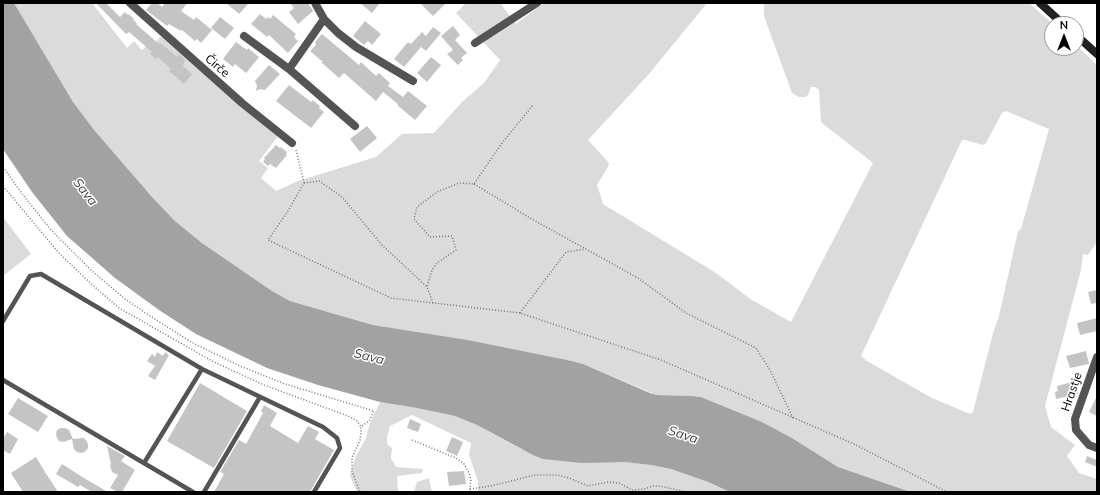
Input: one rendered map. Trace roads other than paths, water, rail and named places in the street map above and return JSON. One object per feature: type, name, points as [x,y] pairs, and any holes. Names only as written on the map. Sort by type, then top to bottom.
[{"type":"street","name":"Čirče","points":[[130,3],[242,103],[292,143]]},
{"type":"street","points":[[315,3],[324,19],[338,33],[356,47],[412,81]]},
{"type":"street","points":[[475,43],[537,3]]},
{"type":"street","points":[[1040,3],[1054,16]]},
{"type":"street","points":[[289,69],[324,19]]},
{"type":"street","points":[[244,36],[289,69],[355,126]]},
{"type":"street","points":[[1084,42],[1097,54]]},
{"type":"street","name":"Hrastje","points":[[1097,357],[1075,419],[1076,430],[1089,445],[1097,448]]},
{"type":"lane","points":[[3,321],[30,276],[41,274],[202,368],[323,427],[338,438],[340,448],[314,492]]},
{"type":"lane","points":[[144,463],[202,368]]},
{"type":"lane","points":[[3,380],[193,492]]},
{"type":"lane","points":[[204,492],[260,397]]},
{"type":"water","name":"Sava","points":[[3,3],[14,3],[73,102],[95,131],[152,197],[175,221],[202,243],[272,291],[290,301],[373,325],[468,340],[572,361],[583,364],[657,395],[701,397],[762,422],[792,438],[838,467],[911,492],[730,492],[708,482],[671,469],[651,465],[625,462],[581,463],[543,459],[477,425],[455,416],[380,402],[318,385],[267,368],[196,334],[159,310],[115,278],[67,236],[32,192],[3,149]]}]
